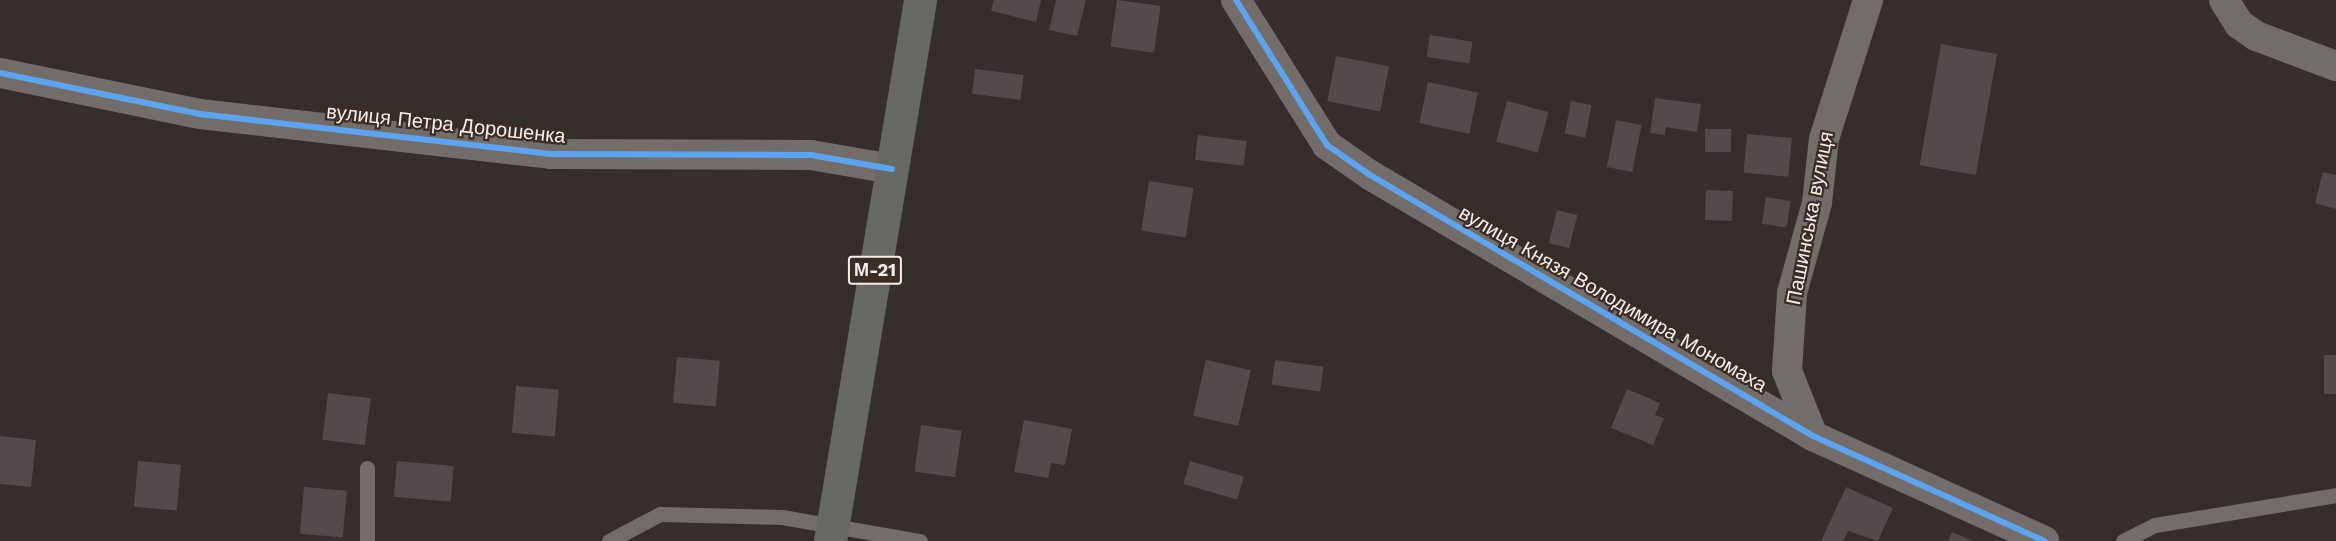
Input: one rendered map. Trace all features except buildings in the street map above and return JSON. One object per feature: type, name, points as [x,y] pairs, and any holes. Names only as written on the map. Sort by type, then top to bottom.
[{"type":"highway","name":"М-21","points":[[832,532],[920,0]]},
{"type":"street","name":"вулиця Князя Володимира Мономаха","points":[[1236,0],[1328,145],[1370,175],[1813,436],[2044,541]]},
{"type":"street","name":"Пашинська вулиця","points":[[1813,436],[1787,371],[1792,293],[1817,203],[1824,139],[1869,0]]},
{"type":"street","points":[[2224,0],[2239,24],[2256,36],[2336,66]]},
{"type":"street","name":"вулиця Петра Дорошенка","points":[[0,73],[200,114],[550,154],[811,155],[892,169]]},
{"type":"lane","points":[[367,468],[368,541]]},
{"type":"lane","points":[[2123,541],[2155,525],[2336,495]]},
{"type":"lane","points":[[609,541],[660,514],[920,541]]},
{"type":"cycle path","points":[[1236,0],[1327,145],[1370,175],[1813,436],[2044,541]]},
{"type":"cycle path","points":[[0,73],[200,114],[551,154],[811,155],[892,169]]}]
